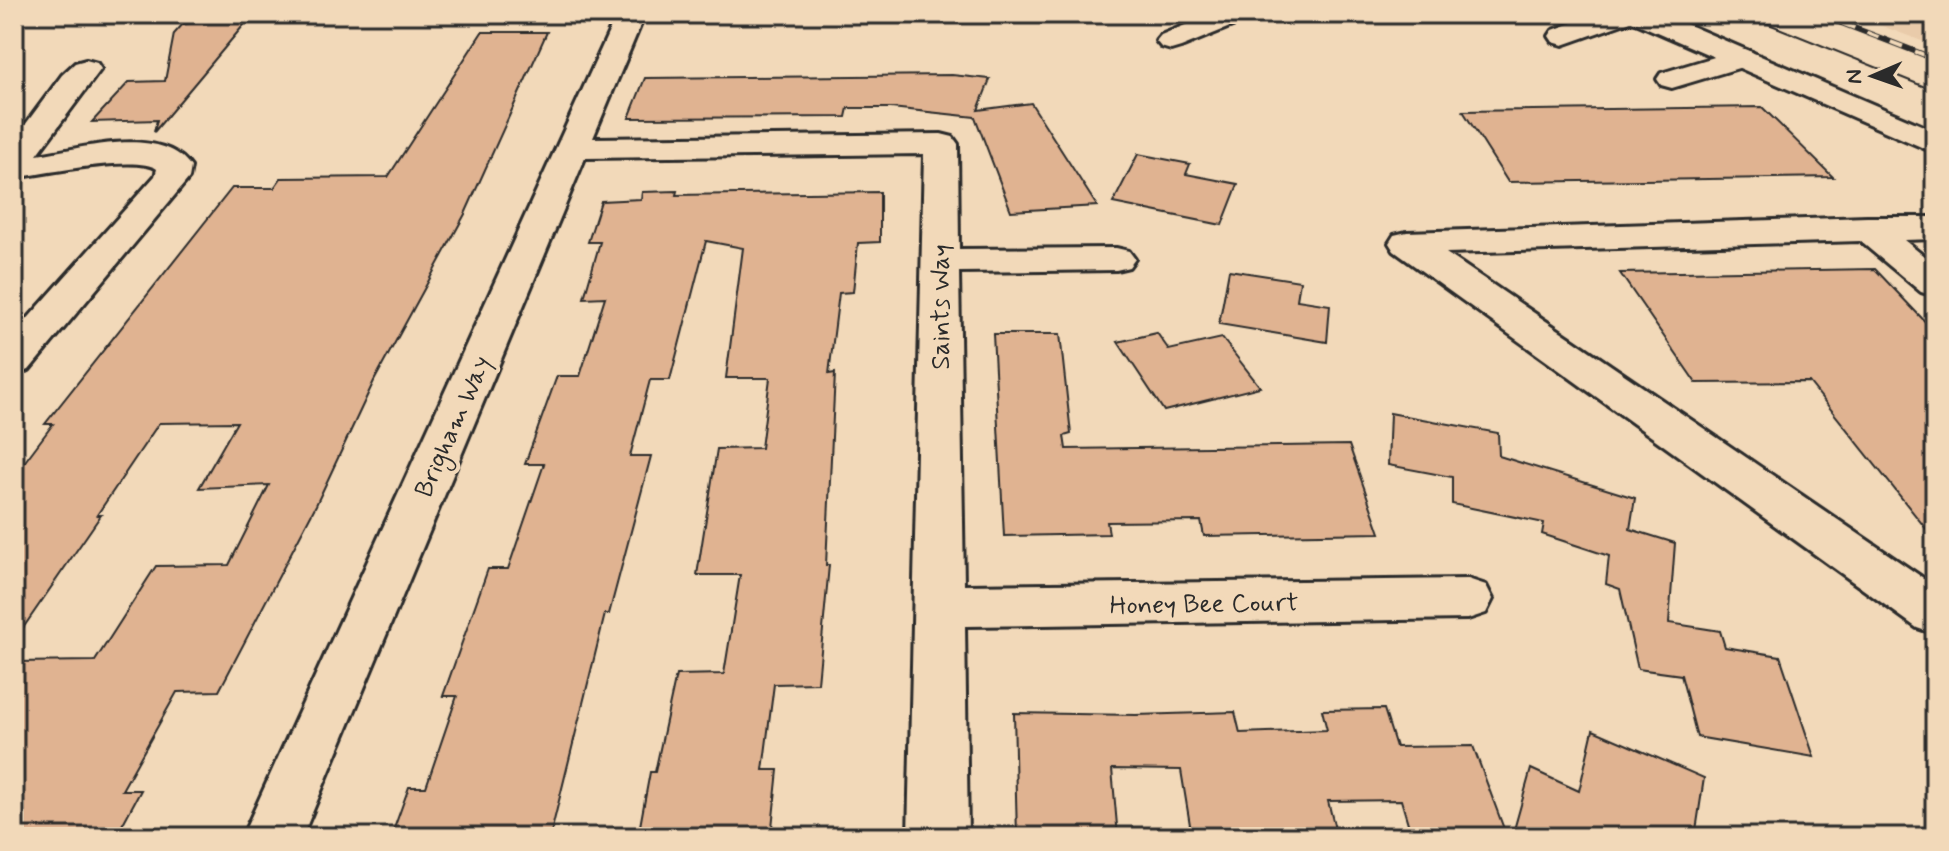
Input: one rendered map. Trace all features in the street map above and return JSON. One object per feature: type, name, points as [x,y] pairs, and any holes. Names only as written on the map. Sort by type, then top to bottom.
[{"type":"street","name":"Brigham Way","points":[[272,837],[631,14]]},
{"type":"street","points":[[1171,41],[1237,14]]},
{"type":"street","points":[[1563,36],[1624,14]]},
{"type":"street","points":[[1639,14],[1935,143]]},
{"type":"street","points":[[1672,79],[1741,58]]},
{"type":"street","points":[[14,166],[73,82],[86,69]]},
{"type":"street","name":"Saints Way","points":[[573,148],[941,144],[938,837]]},
{"type":"street","points":[[14,166],[142,153],[168,159],[174,167],[172,178],[14,360]]},
{"type":"street","points":[[1867,228],[1935,284]]},
{"type":"street","points":[[1935,228],[1407,243],[1935,613]]},
{"type":"street","points":[[940,261],[1116,259]]},
{"type":"street","name":"Honey Bee Court","points":[[939,606],[1468,599]]},
{"type":"shaded area","points":[[1850,14],[1935,14],[1935,46]]},
{"type":"building","points":[[253,14],[154,132],[157,120],[92,122],[129,82],[165,81],[174,34],[183,24]]},
{"type":"building","points":[[482,32],[547,32],[465,214],[374,381],[316,505],[219,691],[177,692],[122,790],[141,790],[120,829],[96,830],[92,837],[14,837],[14,662],[95,661],[156,566],[229,565],[269,485],[199,488],[237,422],[159,423],[97,515],[101,515],[14,641],[14,476],[53,424],[45,424],[232,188],[274,188],[281,178],[388,177]]},
{"type":"building","points":[[952,75],[990,79],[978,110],[1031,103],[1097,206],[1011,211],[975,117],[891,108],[848,108],[846,117],[629,118],[645,78]]},
{"type":"building","points":[[1762,107],[1833,177],[1508,182],[1463,111]]},
{"type":"building","points":[[1138,154],[1190,164],[1186,174],[1238,184],[1222,225],[1113,203]]},
{"type":"building","points":[[677,191],[676,195],[880,192],[880,242],[858,243],[853,292],[839,293],[829,374],[835,373],[826,565],[829,565],[818,683],[774,684],[763,770],[778,770],[771,837],[638,837],[650,772],[655,772],[676,675],[724,674],[740,575],[697,575],[717,449],[761,448],[770,378],[726,378],[743,248],[706,241],[670,380],[650,380],[630,456],[651,456],[609,614],[605,614],[550,837],[391,837],[409,787],[426,787],[457,696],[443,696],[488,569],[508,569],[544,464],[525,464],[557,376],[580,376],[605,297],[584,298],[600,242],[588,242],[601,201],[641,199],[642,192]]},
{"type":"building","points":[[1875,269],[1935,332],[1935,540],[1809,382],[1696,383],[1620,273]]},
{"type":"building","points":[[1229,270],[1300,281],[1297,300],[1330,305],[1327,342],[1219,324]]},
{"type":"building","points":[[1157,333],[1169,350],[1222,338],[1260,387],[1164,411],[1118,342]]},
{"type":"building","points":[[993,334],[1060,334],[1071,434],[1064,436],[1066,449],[1349,445],[1380,533],[1204,536],[1201,521],[1107,522],[1109,534],[1004,536]]},
{"type":"building","points":[[1390,413],[1498,433],[1499,456],[1635,498],[1630,529],[1675,543],[1669,623],[1720,631],[1725,647],[1780,656],[1814,757],[1697,737],[1681,675],[1638,669],[1620,589],[1606,584],[1609,556],[1542,534],[1544,523],[1452,504],[1452,477],[1388,465]]},
{"type":"building","points":[[1384,709],[1396,747],[1473,746],[1507,837],[1412,837],[1401,800],[1328,801],[1337,837],[1192,837],[1181,770],[1112,769],[1118,837],[1017,837],[1014,713],[1136,715],[1235,712],[1240,733],[1327,730],[1322,710]]},
{"type":"building","points":[[1593,730],[1704,778],[1695,837],[1512,837],[1531,769],[1579,791]]},
{"type":"tram line","points":[[1744,14],[1935,91]]},
{"type":"railway","points":[[1818,14],[1935,59]]}]
